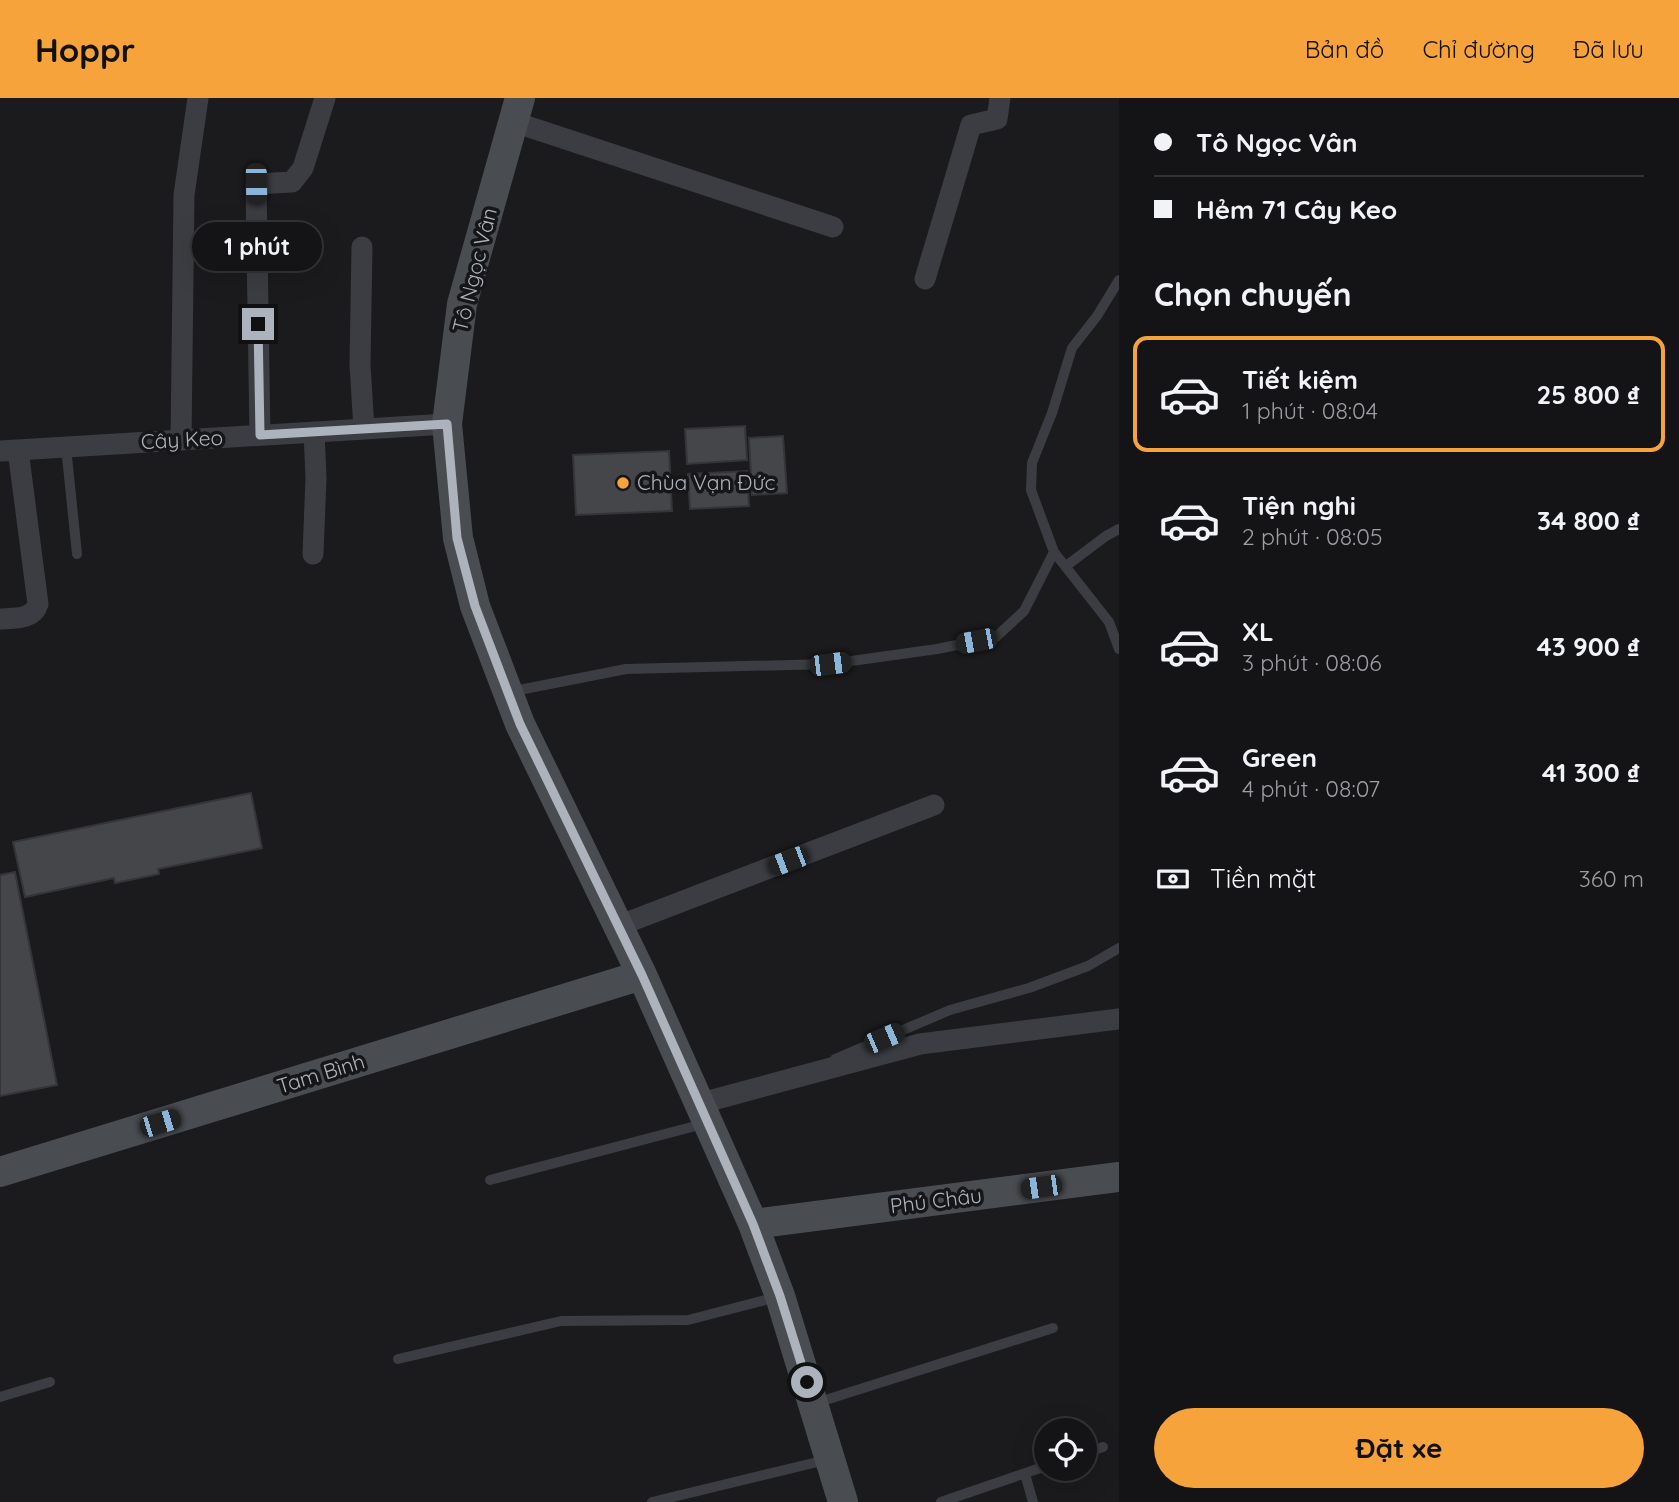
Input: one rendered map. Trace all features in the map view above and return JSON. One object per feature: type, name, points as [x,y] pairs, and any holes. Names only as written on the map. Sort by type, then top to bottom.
[{"type":"main road","name":"Tô Ngọc Vân","points":[[517,110],[462,304],[447,424],[457,538],[475,606],[520,724],[642,975],[753,1224],[780,1296],[843,1502]]},
{"type":"main road","name":"Tam Bình","points":[[0,1172],[642,975]]},
{"type":"main road","name":"Phú Châu","points":[[753,1224],[1119,1177]]},
{"type":"street","points":[[181,440],[184,195],[198,98]]},
{"type":"street","points":[[260,435],[256,184],[292,182],[303,168],[325,98]]},
{"type":"street","points":[[925,279],[971,125],[997,119],[1000,98]]},
{"type":"street","points":[[517,110],[833,227]]},
{"type":"street","points":[[362,247],[360,365],[364,429]]},
{"type":"street","name":"Cây Keo","points":[[9,450],[447,424]]},
{"type":"street","points":[[313,554],[317,478],[314,432]]},
{"type":"street","points":[[0,619],[31,615],[38,604],[9,450]]},
{"type":"street","points":[[618,926],[934,805]]},
{"type":"street","points":[[702,1113],[810,1074],[920,1044],[1119,1018]]},
{"type":"lane","points":[[1119,280],[1097,316],[1072,348],[1052,414],[1032,463],[1031,491],[1054,552],[1109,622],[1119,649]]},
{"type":"lane","points":[[66,447],[77,554]]},
{"type":"lane","points":[[1066,566],[1119,529]]},
{"type":"lane","points":[[509,692],[626,669],[830,664],[937,649],[996,637],[1024,611],[1054,552]]},
{"type":"lane","points":[[810,1074],[839,1056],[950,1010],[1088,966],[1119,948]]},
{"type":"lane","points":[[490,1180],[702,1113]]},
{"type":"lane","points":[[398,1359],[561,1321],[688,1320],[780,1296]]},
{"type":"lane","points":[[813,1404],[1053,1328]]},
{"type":"lane","points":[[0,1397],[50,1382]]},
{"type":"lane","points":[[1097,1449],[1103,1447]]},
{"type":"lane","points":[[652,1502],[830,1459]]},
{"type":"lane","points":[[941,1502],[1034,1471]]},
{"type":"lane","points":[[1025,1474],[1033,1502]]},
{"type":"building","points":[[745,426],[747,460],[687,464],[685,429]]},
{"type":"building","points":[[783,436],[787,493],[752,495],[749,438]]},
{"type":"building","name":"Chùa Vạn Đức","points":[[669,451],[672,511],[576,515],[573,455]]},
{"type":"building","points":[[747,471],[749,506],[690,509],[688,474]]},
{"type":"building","points":[[251,793],[262,848],[158,869],[159,874],[115,883],[114,878],[25,897],[13,842]]},
{"type":"building","points":[[15,872],[57,1085],[0,1096],[0,875]]},
{"type":"place","name":"Chùa Vạn Đức","points":[[623,483]]},
{"type":"route","points":[[258,324],[260,435],[447,424],[457,538],[475,606],[520,724],[642,975],[753,1224],[780,1296],[807,1382]]}]
